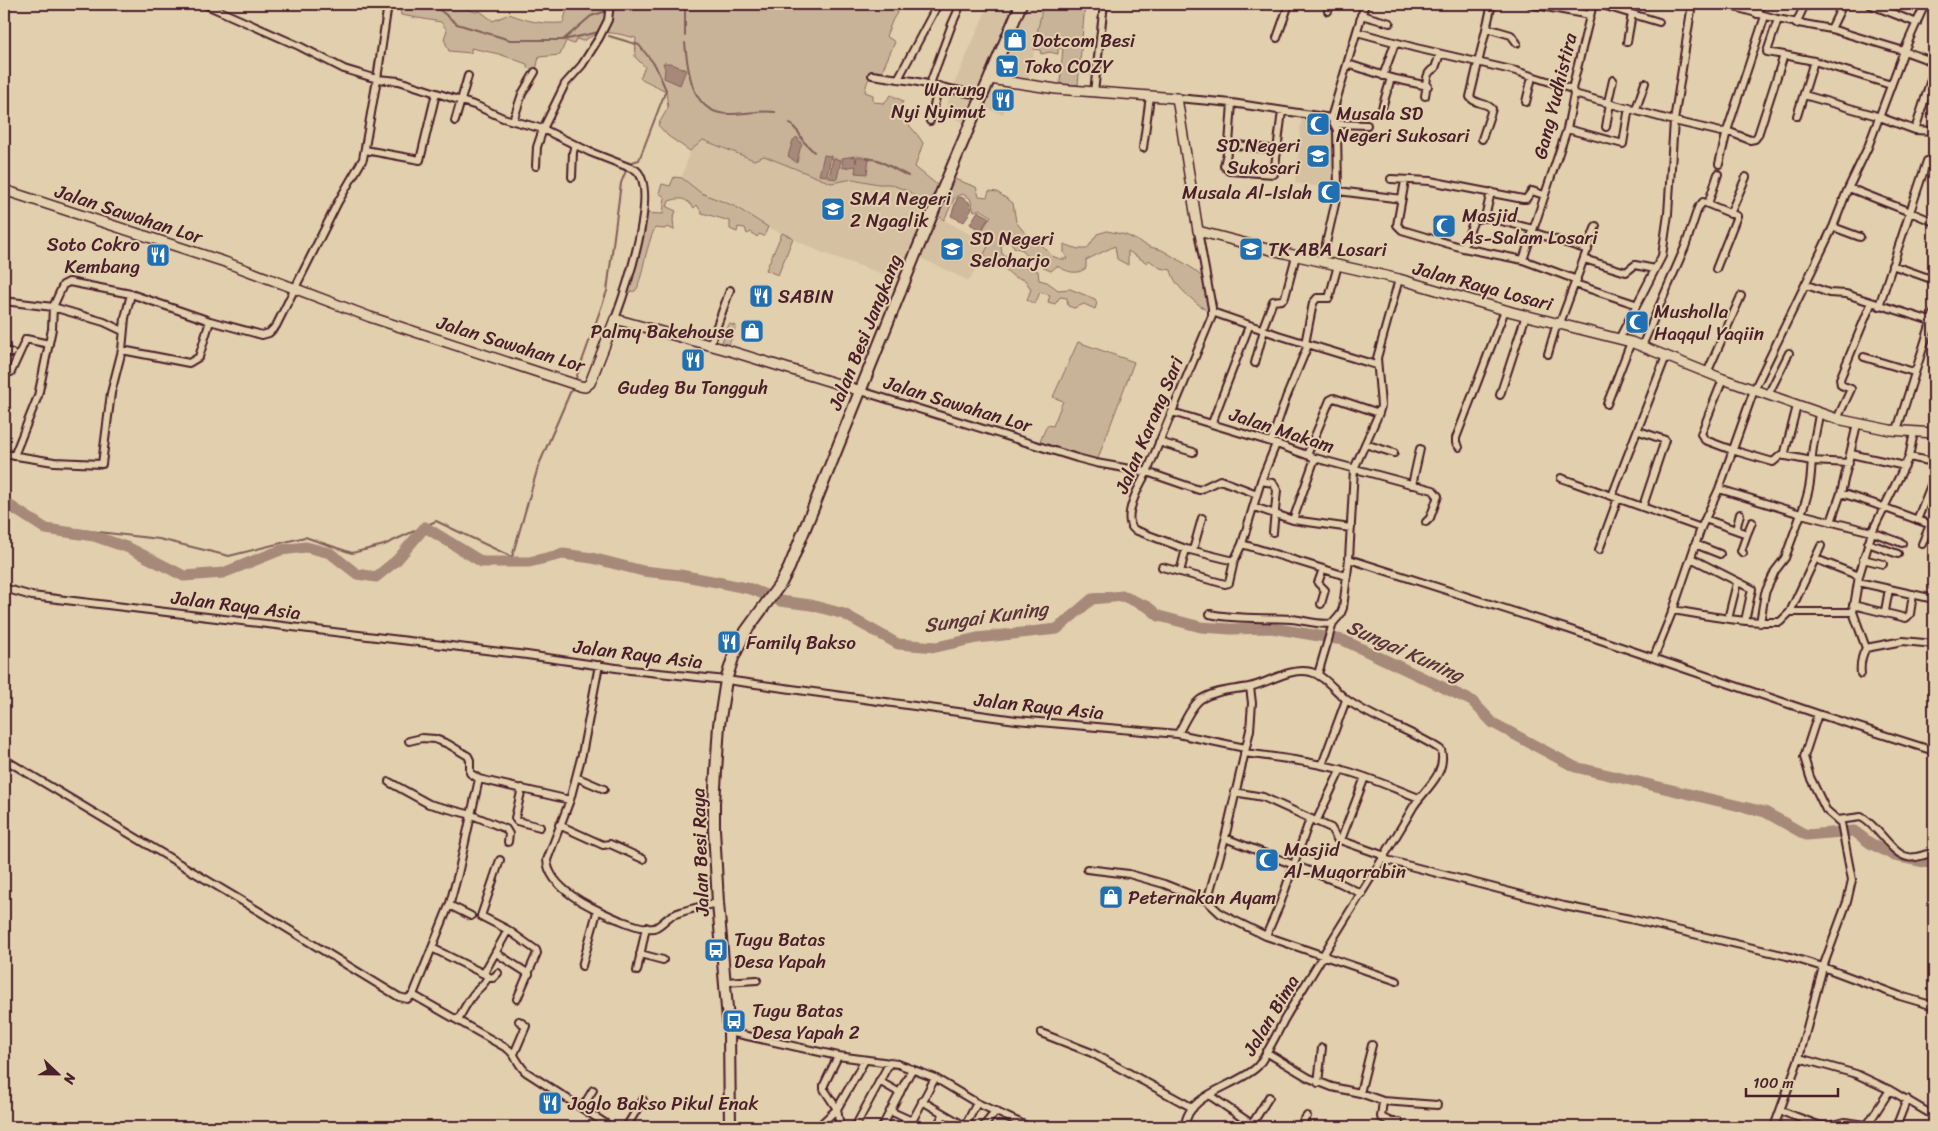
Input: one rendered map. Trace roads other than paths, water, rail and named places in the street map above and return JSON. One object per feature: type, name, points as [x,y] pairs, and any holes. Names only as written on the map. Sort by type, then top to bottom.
[{"type":"main road","name":"Jalan Besi Jangkang","points":[[776,589],[789,568],[915,255],[1021,4]]},
{"type":"main road","name":"Jalan Besi Raya","points":[[730,1127],[729,1032],[718,903],[714,803],[719,725],[726,680],[733,658],[746,631],[776,589]]},
{"type":"street","points":[[204,4],[299,46],[344,69],[377,79],[399,81],[461,101],[513,121],[543,129],[640,173],[644,182],[644,193],[638,243],[616,319]]},
{"type":"street","points":[[14,456],[38,396],[52,329],[53,307],[63,285],[67,282],[131,294],[210,321],[265,335],[274,330],[338,202],[363,159],[388,4]]},
{"type":"street","points":[[536,166],[537,147],[543,129],[566,84],[582,65],[599,38],[610,4]]},
{"type":"street","points":[[898,79],[938,4]]},
{"type":"street","points":[[930,84],[961,4]]},
{"type":"street","points":[[1094,92],[1104,4]]},
{"type":"street","points":[[1277,38],[1289,4]]},
{"type":"street","points":[[1328,11],[1331,4]]},
{"type":"street","points":[[1331,118],[1365,4]]},
{"type":"street","points":[[1482,139],[1492,109],[1490,106],[1470,98],[1492,4]]},
{"type":"street","points":[[1530,4],[1590,15]]},
{"type":"street","name":"Gang Yudhistira","points":[[1523,260],[1567,129],[1573,91],[1593,4]]},
{"type":"street","points":[[1599,4],[1659,22]]},
{"type":"street","points":[[1619,339],[1635,304],[1662,256],[1668,214],[1674,120],[1692,4]]},
{"type":"street","points":[[1725,4],[1778,20],[1831,29],[1934,62]]},
{"type":"street","points":[[1757,14],[1761,4]]},
{"type":"street","points":[[1796,24],[1805,4]]},
{"type":"street","points":[[1831,29],[1843,4]]},
{"type":"street","points":[[1869,4],[1916,23]]},
{"type":"street","points":[[1654,657],[1673,610],[1705,519],[1719,489],[1754,390],[1807,285],[1868,147],[1904,51],[1925,4]]},
{"type":"street","points":[[1626,42],[1632,14]]},
{"type":"street","points":[[1361,15],[1390,23]]},
{"type":"street","points":[[1719,164],[1727,131],[1765,16]]},
{"type":"street","points":[[1778,20],[1767,52],[1814,61],[1891,85]]},
{"type":"street","points":[[1487,28],[1511,35],[1517,43]]},
{"type":"street","points":[[1357,32],[1395,43],[1516,71],[1609,102],[1720,132],[1727,131],[1750,140],[1755,139],[1758,135],[1784,55]]},
{"type":"street","points":[[1383,76],[1395,43]]},
{"type":"street","points":[[1425,96],[1428,86],[1426,75],[1435,68],[1440,54]]},
{"type":"street","points":[[1797,116],[1814,61]]},
{"type":"street","points":[[1348,64],[1383,76],[1428,86]]},
{"type":"street","points":[[1915,130],[1934,70]]},
{"type":"street","points":[[513,121],[522,94],[535,72]]},
{"type":"street","points":[[872,75],[930,84],[983,96]]},
{"type":"street","points":[[455,121],[468,76]]},
{"type":"street","points":[[1526,102],[1532,77]]},
{"type":"street","points":[[1382,108],[1391,78]]},
{"type":"street","points":[[990,79],[1028,86],[1232,103],[1331,118],[1336,124],[1338,191],[1322,261]]},
{"type":"street","points":[[1606,128],[1613,80]]},
{"type":"street","points":[[1567,129],[1623,144],[1633,108],[1645,83]]},
{"type":"street","points":[[930,120],[939,86]]},
{"type":"street","points":[[365,150],[421,159],[436,93]]},
{"type":"street","points":[[1804,95],[1880,117],[1915,130],[1934,131]]},
{"type":"street","points":[[1144,148],[1150,96]]},
{"type":"street","points":[[1177,98],[1212,312],[1249,326],[1376,365]]},
{"type":"street","points":[[1232,103],[1224,166],[1229,171],[1274,174],[1282,111]]},
{"type":"street","points":[[1336,124],[1367,124]]},
{"type":"street","points":[[1228,144],[1277,150]]},
{"type":"street","points":[[572,177],[575,145]]},
{"type":"street","points":[[1879,306],[1927,161]]},
{"type":"street","points":[[1708,204],[1718,174]]},
{"type":"street","points":[[1730,214],[1746,177]]},
{"type":"street","points":[[1391,179],[1430,181],[1523,199],[1526,199],[1532,191],[1544,195]]},
{"type":"street","points":[[1405,181],[1399,228],[1463,248],[1523,260],[1635,304]]},
{"type":"street","points":[[1849,188],[1934,222]]},
{"type":"street","name":"Jalan Sawahan Lor","points":[[4,190],[224,262],[370,317],[585,386],[590,383],[616,319],[710,345],[1086,460],[1147,472],[1199,490],[1220,480],[1257,494]]},
{"type":"street","points":[[1338,191],[1402,199]]},
{"type":"street","points":[[1484,217],[1491,192]]},
{"type":"street","points":[[1642,346],[1685,247],[1698,208],[1703,202],[1737,216],[1716,270]]},
{"type":"street","points":[[1463,248],[1474,220],[1484,217],[1533,230],[1588,250]]},
{"type":"street","points":[[1548,354],[1558,323],[1576,282],[1596,226]]},
{"type":"street","points":[[1833,226],[1860,237]]},
{"type":"street","name":"Jalan Raya Losari","points":[[1198,231],[1296,256],[1399,279],[1526,316],[1631,342],[1768,396],[1837,419],[1897,430],[1934,433]]},
{"type":"street","points":[[1255,363],[1263,330],[1273,301],[1285,298],[1296,256]]},
{"type":"street","points":[[1584,259],[1626,272],[1639,265],[1655,269]]},
{"type":"street","points":[[1162,567],[1225,584],[1229,583],[1234,562],[1254,507],[1286,398],[1306,344],[1313,303],[1317,298],[1329,298],[1338,265]]},
{"type":"street","points":[[1892,265],[1934,280]]},
{"type":"street","points":[[1210,614],[1250,619],[1291,619],[1326,624],[1333,622],[1340,615],[1343,608],[1349,559],[1354,469],[1380,413],[1376,365],[1399,279]]},
{"type":"street","points":[[1807,285],[1829,293],[1846,294],[1871,304],[1933,322]]},
{"type":"street","points":[[710,345],[730,290]]},
{"type":"street","points":[[4,454],[54,462],[102,464],[111,393],[122,350],[125,318],[131,294]]},
{"type":"street","points":[[1708,373],[1741,296]]},
{"type":"street","points":[[4,301],[53,307],[104,322],[124,331]]},
{"type":"street","points":[[1837,419],[1851,389],[1841,385],[1840,379],[1871,304]]},
{"type":"street","points":[[1459,446],[1456,443],[1456,438],[1505,310]]},
{"type":"street","name":"Jalan Karang Sari","points":[[1212,312],[1172,412],[1132,504],[1130,514],[1131,527],[1190,549],[1234,562]]},
{"type":"street","points":[[1897,430],[1914,372],[1933,322],[1934,313]]},
{"type":"street","points":[[1500,395],[1526,316]]},
{"type":"street","points":[[122,350],[189,363],[195,361],[202,352],[210,321]]},
{"type":"street","points":[[1212,424],[1249,326]]},
{"type":"street","points":[[11,372],[26,339],[49,344]]},
{"type":"street","points":[[1608,404],[1631,342]]},
{"type":"street","points":[[4,350],[12,352]]},
{"type":"street","points":[[1768,396],[1790,352]]},
{"type":"street","points":[[1600,550],[1615,497],[1666,356]]},
{"type":"street","points":[[1864,357],[1914,372]]},
{"type":"street","points":[[1723,379],[1701,434],[1705,440],[1773,462],[1778,456],[1784,456],[1848,464]]},
{"type":"street","points":[[1308,455],[1330,400],[1334,398],[1380,413]]},
{"type":"street","points":[[1784,456],[1797,406]]},
{"type":"street","name":"Jalan Makam","points":[[1172,412],[1315,458],[1433,490],[1438,496],[1430,518],[1426,522]]},
{"type":"street","points":[[1760,623],[1765,592],[1775,571],[1785,558],[1809,494],[1819,414]]},
{"type":"street","points":[[1831,522],[1841,494],[1857,424]]},
{"type":"street","points":[[1638,431],[1665,440],[1643,506]]},
{"type":"street","points":[[1861,674],[1862,659],[1866,648],[1853,609],[1858,579],[1872,532],[1909,457],[1914,432]]},
{"type":"street","points":[[1159,442],[1193,452]]},
{"type":"street","points":[[1365,444],[1394,453]]},
{"type":"street","points":[[1412,485],[1420,449]]},
{"type":"street","points":[[1850,454],[1905,466]]},
{"type":"street","points":[[1909,457],[1934,462]]},
{"type":"street","points":[[1293,520],[1315,458]]},
{"type":"street","points":[[1561,478],[1702,528]]},
{"type":"street","points":[[1916,520],[1934,478]]},
{"type":"street","points":[[1261,480],[1272,484],[1277,490],[1273,532]]},
{"type":"street","points":[[1719,489],[1801,514],[1872,532],[1902,544]]},
{"type":"street","points":[[1841,494],[1883,507],[1932,526],[1922,544]]},
{"type":"street","points":[[1254,507],[1293,520],[1351,528]]},
{"type":"street","points":[[1736,530],[1740,514]]},
{"type":"street","points":[[1180,572],[1202,518]]},
{"type":"street","points":[[1705,519],[1748,534]]},
{"type":"street","points":[[1743,553],[1741,551],[1752,522]]},
{"type":"street","points":[[1242,544],[1346,576]]},
{"type":"street","points":[[1696,544],[1720,554]]},
{"type":"street","points":[[1868,544],[1898,554]]},
{"type":"street","points":[[1673,610],[1760,623],[1780,622],[1790,612],[1821,546]]},
{"type":"street","points":[[1691,558],[1752,589],[1745,621]]},
{"type":"street","points":[[1349,559],[1654,657],[1818,714],[1934,751]]},
{"type":"street","points":[[1816,559],[1858,579],[1934,599]]},
{"type":"street","points":[[1863,559],[1884,564]]},
{"type":"street","points":[[1321,604],[1325,590],[1318,583],[1323,569]]},
{"type":"street","points":[[1728,619],[1737,583]]},
{"type":"street","name":"Jalan Raya Asia","points":[[4,588],[32,596],[726,680],[1016,720],[1178,734],[1245,750],[1341,769],[1419,798]]},
{"type":"street","points":[[1885,611],[1889,588]]},
{"type":"street","points":[[1790,612],[1853,609],[1885,611],[1908,617],[1913,594]]},
{"type":"street","points":[[1318,674],[1333,622]]},
{"type":"street","points":[[1866,648],[1903,641],[1934,644]]},
{"type":"street","points":[[599,665],[570,800],[547,860],[549,871],[554,879],[577,900],[597,912],[628,924],[646,927],[657,926],[674,914],[718,903]]},
{"type":"street","points":[[1178,734],[1195,705],[1201,699],[1230,689],[1250,687],[1273,678],[1298,672],[1309,672],[1318,674],[1346,700],[1322,765]]},
{"type":"street","points":[[1207,900],[1225,838],[1252,716],[1250,687]]},
{"type":"street","name":"Jalan Bima","points":[[1185,1127],[1187,1116],[1193,1108],[1225,1085],[1252,1073],[1258,1066],[1322,957],[1384,858],[1414,804],[1429,789],[1435,779],[1442,756],[1441,750],[1346,700]]},
{"type":"street","points":[[1774,1127],[1799,1058],[1823,967],[1847,902],[1852,880],[1842,829],[1838,820],[1826,810],[1810,776],[1804,757],[1818,714]]},
{"type":"street","points":[[409,741],[435,738],[464,753],[470,760],[470,773],[479,779],[570,800]]},
{"type":"street","points":[[4,759],[399,998],[407,999],[413,995],[449,905],[472,815],[479,779]]},
{"type":"street","points":[[1266,936],[1280,904],[1293,865],[1313,821],[1341,769]]},
{"type":"street","points":[[576,777],[604,789]]},
{"type":"street","points":[[1341,840],[1364,777]]},
{"type":"street","points":[[389,782],[430,804],[472,815],[506,829],[509,834],[508,842]]},
{"type":"street","points":[[522,788],[516,820],[540,827]]},
{"type":"street","points":[[1234,792],[1263,798],[1331,828],[1337,839],[1384,858],[1564,906],[1630,918],[1763,950],[1823,967],[1900,996],[1934,1006]]},
{"type":"street","points":[[1838,820],[1860,817],[1876,828],[1903,856],[1911,858],[1928,854]]},
{"type":"street","points":[[559,825],[603,845],[610,844],[643,859]]},
{"type":"street","points":[[1225,838],[1340,883],[1362,894]]},
{"type":"street","points":[[500,860],[481,916],[508,930],[536,950],[537,953],[517,999]]},
{"type":"street","points":[[1087,869],[1129,874],[1207,900],[1221,914],[1266,936],[1322,957],[1397,981]]},
{"type":"street","points":[[449,905],[471,916]]},
{"type":"street","points":[[582,966],[597,912]]},
{"type":"street","points":[[637,971],[646,927]]},
{"type":"street","points":[[458,1020],[486,975],[508,930]]},
{"type":"street","points":[[432,948],[493,978],[498,973]]},
{"type":"street","points":[[496,953],[528,974]]},
{"type":"street","points":[[640,954],[664,960]]},
{"type":"street","points":[[725,982],[757,980]]},
{"type":"street","points":[[413,995],[508,1049],[514,1054],[520,1067],[526,1072],[612,1127]]},
{"type":"street","points":[[514,1054],[526,1026],[519,1021]]},
{"type":"street","points":[[729,1032],[838,1056],[890,1062],[935,1078],[977,1103],[1029,1127]]},
{"type":"street","points":[[1041,1033],[1092,1053],[1193,1108]]},
{"type":"street","points":[[1360,1093],[1372,1045]]},
{"type":"street","points":[[1318,1082],[1322,1048]]},
{"type":"street","points":[[1266,1052],[1318,1082],[1383,1101],[1437,1105]]},
{"type":"street","points":[[838,1056],[824,1085],[824,1089],[837,1109],[840,1127]]},
{"type":"street","points":[[1799,1058],[1856,1074],[1890,1090],[1934,1116]]},
{"type":"street","points":[[818,1127],[837,1109],[865,1060]]},
{"type":"street","points":[[855,1127],[890,1062]]},
{"type":"street","points":[[882,1127],[912,1069]]},
{"type":"street","points":[[890,1111],[910,1124],[935,1078]]},
{"type":"street","points":[[880,1081],[900,1092]]},
{"type":"street","points":[[582,1108],[593,1090]]},
{"type":"street","points":[[1781,1111],[1821,1126],[1845,1122],[1866,1126],[1890,1090]]},
{"type":"street","points":[[1209,1095],[1254,1126],[1269,1097]]},
{"type":"street","points":[[626,1127],[643,1100]]},
{"type":"street","points":[[1896,1127],[1906,1100]]},
{"type":"street","points":[[1383,1101],[1381,1117],[1390,1125],[1399,1122]]},
{"type":"street","points":[[922,1102],[965,1127],[977,1103]]},
{"type":"street","points":[[983,1127],[996,1111]]},
{"type":"street","points":[[936,1127],[944,1114]]},
{"type":"street","points":[[1298,1127],[1307,1116]]},
{"type":"waterway","points":[[424,4],[435,6],[457,24],[510,40],[563,40],[599,32]]},
{"type":"waterway","points":[[563,40],[591,16],[613,9],[645,4]]},
{"type":"waterway","points":[[685,4],[685,36]]},
{"type":"waterway","points":[[575,381],[607,291],[621,183],[629,163],[639,160],[666,90],[655,65],[639,45],[609,36]]},
{"type":"waterway","points":[[685,43],[690,78],[699,99],[707,107],[716,112],[729,114],[775,112]]},
{"type":"waterway","points":[[790,123],[814,152]]},
{"type":"waterway","points":[[867,158],[878,160],[908,176]]},
{"type":"waterway","points":[[43,523],[47,526],[159,539],[229,556],[305,537],[352,553],[384,545],[436,521],[512,557],[538,467],[572,388]]},
{"type":"waterway","name":"Sungai Kuning","points":[[4,502],[46,529],[94,536],[129,548],[184,576],[223,573],[281,550],[306,547],[330,553],[357,574],[376,577],[397,560],[425,527],[482,562],[529,562],[563,554],[592,558],[643,571],[717,582],[751,589],[780,601],[811,605],[844,614],[898,644],[936,647],[977,638],[1057,629],[1092,599],[1123,596],[1148,607],[1159,616],[1201,627],[1231,629],[1272,628],[1343,640],[1472,701],[1493,723],[1575,767],[1765,812],[1806,835],[1854,831],[1870,843],[1895,856],[1934,864]]},
{"type":"place","name":"Dotcom Besi","points":[[1015,40]]},
{"type":"place","name":"Toko COZY","points":[[1007,66]]},
{"type":"place","name":"Warung Nyi Nyimut","points":[[1003,100]]},
{"type":"place","name":"Musala SD Negeri Sukosari","points":[[1318,124]]},
{"type":"place","name":"SD Negeri Sukosari","points":[[1318,156]]},
{"type":"place","name":"Musala Al-Islah","points":[[1329,192]]},
{"type":"place","name":"SMA Negeri 2 Ngaglik","points":[[833,209]]},
{"type":"place","name":"Masjid As-Salam Losari","points":[[1444,226]]},
{"type":"place","name":"SD Negeri Seloharjo","points":[[952,249]]},
{"type":"place","name":"TK ABA Losari","points":[[1251,249]]},
{"type":"place","name":"Soto Cokro Kembang","points":[[158,255]]},
{"type":"place","name":"SABIN","points":[[761,296]]},
{"type":"place","name":"Musholla Haqqul Yaqiin","points":[[1637,322]]},
{"type":"place","name":"Palmy Bakehouse","points":[[752,331]]},
{"type":"place","name":"Gudeg Bu Tangguh","points":[[693,360]]},
{"type":"place","name":"Family Bakso","points":[[729,642]]},
{"type":"place","name":"Masjid Al-Muqorrabin","points":[[1267,860]]},
{"type":"place","name":"Peternakan Ayam","points":[[1111,897]]},
{"type":"place","name":"Tugu Batas Desa Yapah","points":[[716,950]]},
{"type":"place","name":"Tugu Batas Desa Yapah 2","points":[[734,1021]]},
{"type":"place","name":"Joglo Bakso Pikul Enak","points":[[550,1103]]}]
